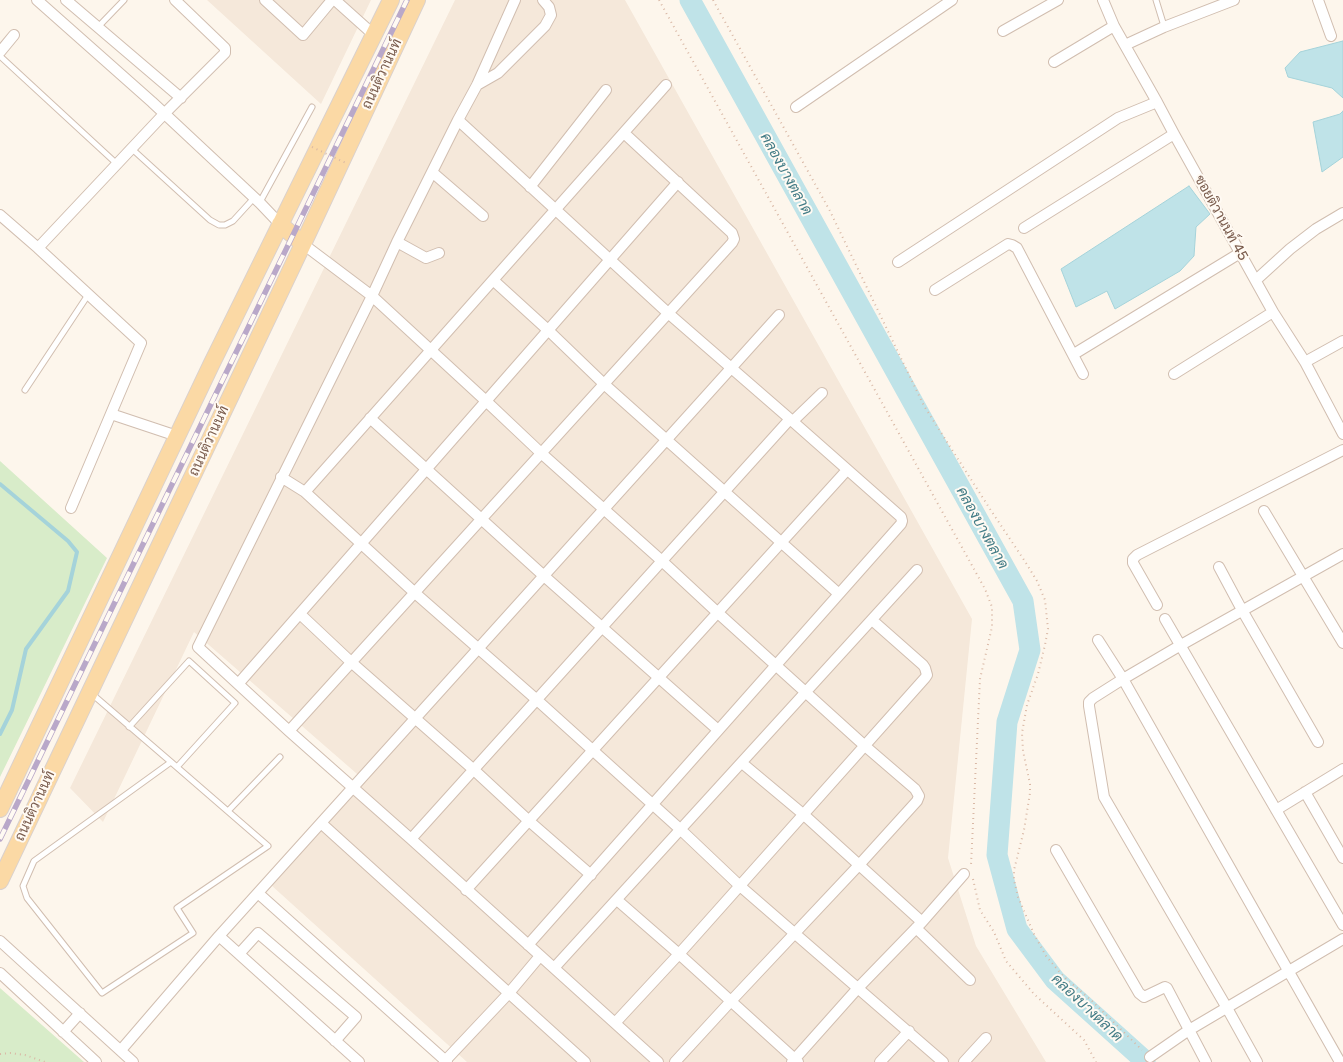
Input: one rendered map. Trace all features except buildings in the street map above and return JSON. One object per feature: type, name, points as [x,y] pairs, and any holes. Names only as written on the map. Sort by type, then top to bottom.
[{"type":"main road","name":"ถนนติวานนท์","points":[[0,809],[176,436],[391,0]]},
{"type":"main road","name":"ถนนติวานนท์","points":[[0,881],[418,0]]},
{"type":"main road","points":[[280,224],[303,244]]},
{"type":"street","points":[[37,0],[164,114],[257,200],[280,224]]},
{"type":"street","points":[[66,0],[181,98]]},
{"type":"street","points":[[38,248],[131,148],[225,52],[225,48],[175,0]]},
{"type":"street","points":[[265,0],[303,35],[334,0],[374,35]]},
{"type":"street","points":[[515,0],[477,85],[397,242],[198,646],[289,731],[658,1062]]},
{"type":"street","points":[[477,85],[498,73],[545,26],[551,15],[549,7],[543,0]]},
{"type":"street","points":[[796,107],[952,0]]},
{"type":"street","points":[[1003,31],[1058,0]]},
{"type":"street","name":"ซอยติวานนท์ 45","points":[[1103,0],[1114,26],[1273,312],[1305,362],[1343,434]]},
{"type":"street","points":[[1125,45],[1164,27],[1234,0]]},
{"type":"street","points":[[1318,0],[1331,36]]},
{"type":"street","points":[[1054,62],[1114,26]]},
{"type":"street","points":[[0,52],[14,35]]},
{"type":"street","points":[[305,492],[666,85]]},
{"type":"street","points":[[530,187],[606,90]]},
{"type":"street","points":[[898,262],[1118,118],[1157,102]]},
{"type":"street","points":[[458,120],[668,313],[901,517],[902,521],[528,945]]},
{"type":"street","points":[[289,731],[732,243],[734,238],[732,233],[624,133]]},
{"type":"street","points":[[1024,228],[1174,134]]},
{"type":"street","points":[[432,172],[483,216]]},
{"type":"street","points":[[239,683],[678,182]]},
{"type":"street","points":[[1256,280],[1290,249],[1316,229],[1343,213]]},
{"type":"street","points":[[0,215],[141,343],[71,508]]},
{"type":"street","points":[[397,242],[426,258],[439,253]]},
{"type":"street","points":[[303,244],[372,296],[541,453],[915,789],[919,796],[917,801],[859,865],[675,1062]]},
{"type":"street","points":[[934,290],[1008,244],[1012,245],[1017,248],[1083,374]]},
{"type":"street","points":[[1074,354],[1240,253]]},
{"type":"street","points":[[493,280],[604,384],[839,594]]},
{"type":"street","points":[[1174,374],[1273,312]]},
{"type":"street","points":[[121,1050],[320,823],[779,315]]},
{"type":"street","points":[[1305,362],[1343,341]]},
{"type":"street","points":[[411,839],[725,491],[791,420],[822,393]]},
{"type":"street","points":[[111,414],[176,436]]},
{"type":"street","points":[[370,418],[481,520],[718,730]]},
{"type":"street","points":[[1157,605],[1133,562],[1136,555],[1343,450]]},
{"type":"street","points":[[466,890],[847,470]]},
{"type":"street","points":[[282,477],[305,492],[415,593],[653,804],[740,886],[943,1062]]},
{"type":"street","points":[[1264,511],[1343,643]]},
{"type":"street","points":[[1257,1062],[1104,797],[1089,702],[1123,679],[1181,645],[1343,554]]},
{"type":"street","points":[[1219,567],[1318,742]]},
{"type":"street","points":[[554,968],[918,570]]},
{"type":"street","points":[[300,614],[591,875]]},
{"type":"street","points":[[1165,619],[1343,925]]},
{"type":"street","points":[[615,1023],[866,746],[927,675],[923,664],[872,620]]},
{"type":"street","points":[[1098,640],[1123,679],[1340,1062]]},
{"type":"street","points":[[742,762],[859,865],[919,925],[970,980]]},
{"type":"street","points":[[1276,810],[1343,769]]},
{"type":"street","points":[[1305,792],[1343,858]]},
{"type":"street","points":[[320,823],[585,1062]]},
{"type":"street","points":[[1056,850],[1139,993],[1144,997],[1165,987],[1167,988],[1206,1062]]},
{"type":"street","points":[[617,900],[731,1001],[795,1061],[858,988],[919,925],[964,874]]},
{"type":"street","points":[[258,894],[445,1061],[509,993],[540,956]]},
{"type":"street","points":[[239,954],[258,932],[356,1017],[335,1041]]},
{"type":"street","points":[[219,936],[359,1062]]},
{"type":"street","points":[[1150,1057],[1189,1030],[1343,940]]},
{"type":"street","points":[[0,941],[134,1062]]},
{"type":"street","points":[[0,973],[96,1062]]},
{"type":"street","points":[[63,1032],[80,1013]]},
{"type":"street","points":[[880,1062],[909,1031]]},
{"type":"street","points":[[964,1062],[986,1038]]},
{"type":"lane","points":[[98,28],[124,0]]},
{"type":"lane","points":[[1156,0],[1164,27]]},
{"type":"lane","points":[[0,56],[117,164]]},
{"type":"lane","points":[[131,148],[210,220],[219,225],[225,225],[233,221],[257,200],[312,107]]},
{"type":"lane","points":[[25,390],[88,295]]},
{"type":"lane","points":[[129,726],[189,661],[235,703],[176,767]]},
{"type":"lane","points":[[90,692],[171,762],[176,767],[268,846],[177,908],[193,933],[102,993],[27,898],[24,886],[34,861],[171,762]]},
{"type":"lane","points":[[228,811],[280,757]]},
{"type":"path","points":[[713,0],[830,211],[924,406],[1026,563],[1045,600],[1048,629],[1046,645],[1027,705],[1022,733],[1030,793],[1024,830],[1014,870],[1014,880],[1018,897],[1046,956],[1063,976],[1150,1057]]},
{"type":"path","points":[[312,146],[348,164]]},
{"type":"path","points":[[0,1054],[25,1055],[45,1062]]},
{"type":"shaded area","points":[[207,0],[371,0],[321,104]]},
{"type":"shaded area","points":[[455,0],[625,0],[972,619],[948,858],[976,946],[1046,1062],[467,1062],[271,885],[364,780],[194,632],[103,822],[70,788]]},
{"type":"green space","points":[[0,461],[107,558],[0,777]]},
{"type":"green space","points":[[0,988],[84,1062],[0,1062]]},
{"type":"water","points":[[1343,41],[1343,98],[1332,88],[1288,77],[1285,68],[1300,52]]},
{"type":"water","points":[[1343,111],[1343,157],[1322,172],[1313,122],[1340,114]]},
{"type":"water","points":[[1189,186],[1210,214],[1196,227],[1194,256],[1180,271],[1115,309],[1107,291],[1076,307],[1061,269]]},
{"type":"waterway","name":"คลองบางตลาด","points":[[690,0],[1023,601],[1030,650],[1007,722],[997,855],[1017,929],[1055,980],[1145,1062]]},
{"type":"waterway","points":[[0,484],[68,541],[77,552],[68,591],[26,649],[12,710],[0,734]]},
{"type":"railway","points":[[0,839],[407,0]]}]
